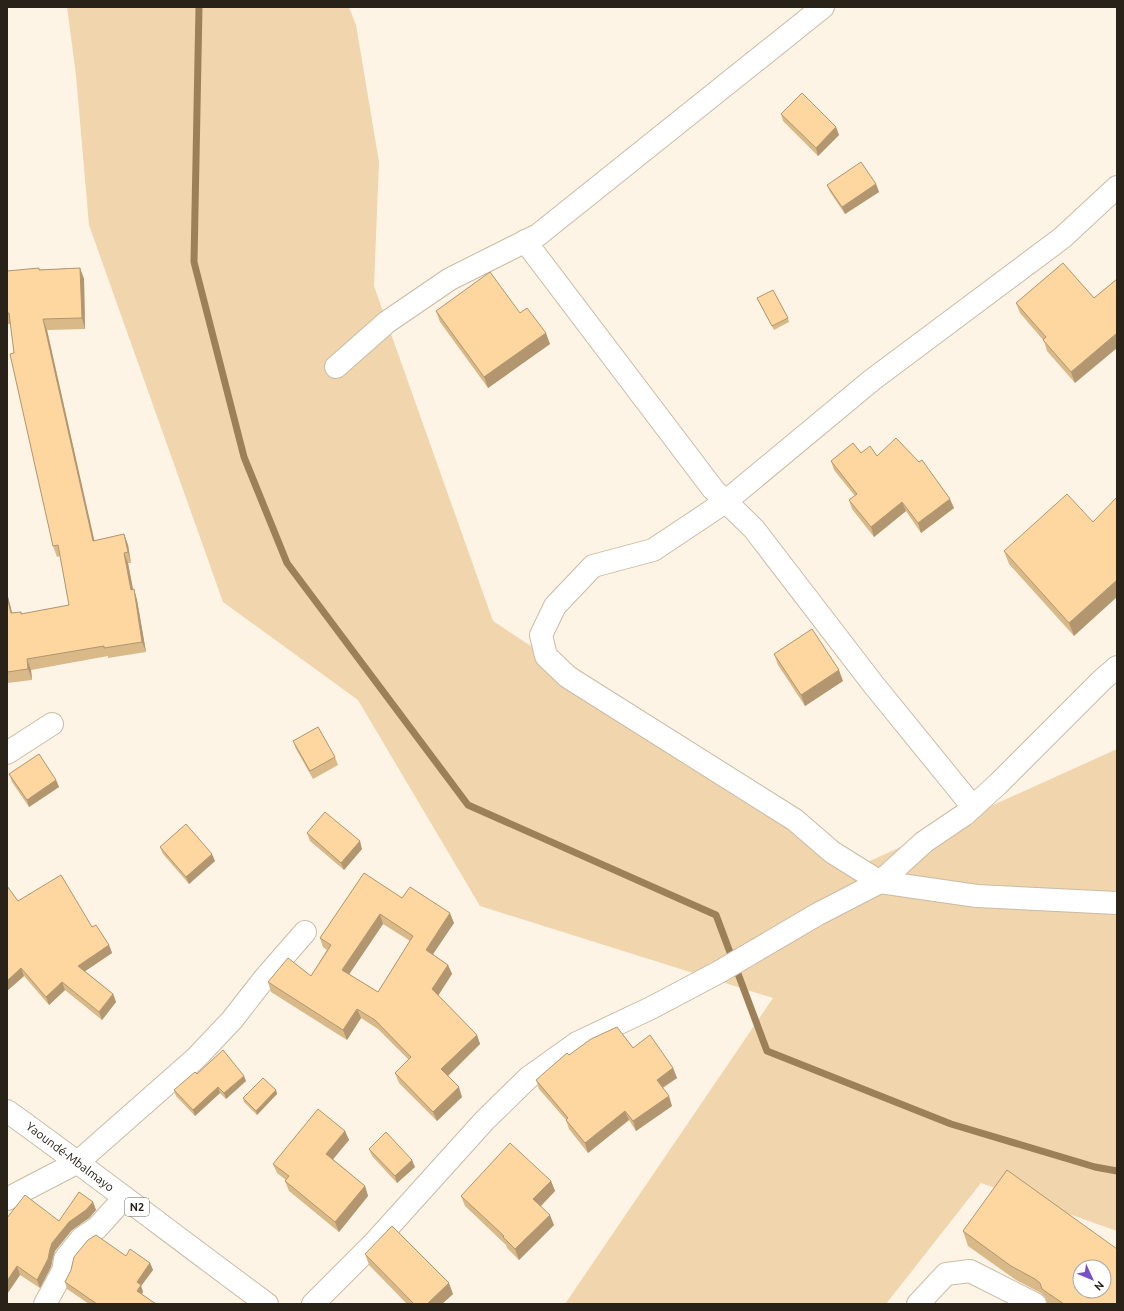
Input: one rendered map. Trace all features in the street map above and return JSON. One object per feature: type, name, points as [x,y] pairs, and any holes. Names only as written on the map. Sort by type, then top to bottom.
[{"type":"main road","points":[[336,367],[387,322],[450,279],[538,235],[823,7]]},
{"type":"main road","points":[[1117,188],[1062,238],[872,380],[725,502],[653,550],[593,566],[554,606],[541,634],[546,656],[568,678],[795,820],[832,852],[880,882],[977,896],[1117,903]]},
{"type":"main road","points":[[525,242],[713,489],[754,529],[873,684],[973,807]]},
{"type":"main road","points":[[313,1304],[374,1243],[485,1120],[528,1078],[577,1043],[652,1008],[719,972],[818,914],[880,882],[924,842],[964,815],[973,807],[1117,667]]},
{"type":"main road","points":[[7,753],[52,724]]},
{"type":"main road","points":[[7,1199],[78,1162],[196,1058],[232,1020],[264,979],[305,932]]},
{"type":"main road","name":"Yaoundé-Mbalmayo","points":[[7,1111],[78,1162],[267,1304]]},
{"type":"main road","points":[[45,1304],[63,1271],[65,1259],[82,1238],[98,1228],[124,1198]]},
{"type":"main road","points":[[918,1304],[946,1274],[970,1272],[1035,1304]]},
{"type":"shaded area","points":[[67,7],[349,7],[356,25],[379,162],[374,286],[493,621],[861,865],[1117,749],[1117,1231],[981,1183],[886,1304],[565,1304],[773,998],[480,906],[358,700],[223,602],[89,225],[76,75]]},
{"type":"building","points":[[802,93],[836,127],[816,148],[781,114]]},
{"type":"building","points":[[861,162],[876,184],[842,207],[827,185]]},
{"type":"building","points":[[1063,263],[1094,298],[1117,279],[1117,333],[1071,372],[1043,340],[1046,337],[1016,303]]},
{"type":"building","points":[[39,268],[39,270],[80,268],[82,318],[43,319],[93,541],[124,534],[128,552],[124,553],[131,590],[134,589],[142,642],[104,648],[104,646],[27,659],[28,669],[7,672],[7,597],[11,613],[21,612],[21,614],[69,605],[58,545],[53,546],[10,354],[14,353],[9,313],[7,313],[7,271]]},
{"type":"building","points":[[490,272],[520,313],[527,308],[546,333],[484,377],[436,311]]},
{"type":"building","points":[[773,290],[788,318],[772,326],[757,298]]},
{"type":"building","points":[[896,438],[919,462],[922,460],[950,499],[918,523],[902,502],[871,527],[849,500],[857,494],[831,461],[853,443],[861,453],[870,446],[877,456]]},
{"type":"building","points":[[1067,494],[1093,522],[1117,497],[1117,580],[1069,623],[1004,551]]},
{"type":"building","points":[[812,629],[839,670],[801,695],[774,654]]},
{"type":"building","points":[[318,727],[335,757],[310,771],[293,741]]},
{"type":"building","points":[[39,754],[56,780],[27,800],[9,774]]},
{"type":"building","points":[[325,812],[360,841],[341,863],[307,833]]},
{"type":"building","points":[[186,824],[212,854],[186,877],[160,847]]},
{"type":"building","points":[[364,873],[402,898],[410,887],[450,913],[426,950],[448,965],[432,989],[477,1035],[441,1069],[459,1087],[433,1112],[395,1073],[411,1057],[375,1020],[357,1009],[343,1030],[268,982],[288,958],[311,976],[331,945],[320,938]],"holes":[[[380,914],[413,936],[378,992],[342,970]]]},
{"type":"building","points":[[61,875],[92,927],[96,925],[109,945],[78,966],[113,994],[99,1012],[62,982],[46,997],[21,968],[7,981],[7,886],[18,901]]},
{"type":"building","points":[[617,1027],[633,1048],[650,1035],[673,1068],[657,1080],[669,1096],[633,1121],[625,1111],[585,1143],[566,1120],[568,1118],[536,1080],[567,1053],[569,1055],[591,1039]]},
{"type":"building","points":[[223,1050],[244,1076],[224,1093],[218,1087],[193,1110],[174,1090],[195,1072],[197,1074]]},
{"type":"building","points":[[263,1078],[276,1090],[256,1111],[243,1098]]},
{"type":"building","points":[[318,1109],[345,1131],[326,1154],[365,1186],[335,1222],[285,1181],[289,1176],[273,1164]]},
{"type":"building","points":[[386,1132],[412,1160],[395,1176],[369,1149]]},
{"type":"building","points":[[510,1143],[551,1181],[533,1199],[550,1215],[515,1249],[503,1237],[504,1236],[461,1196]]},
{"type":"building","points":[[1007,1170],[1117,1249],[1117,1304],[1064,1304],[1042,1289],[1040,1283],[1035,1279],[1011,1266],[963,1231]]},
{"type":"building","points":[[79,1192],[93,1202],[86,1210],[69,1222],[52,1243],[48,1259],[37,1280],[17,1266],[7,1281],[7,1218],[25,1195],[59,1221]]},
{"type":"building","points":[[392,1226],[449,1283],[427,1304],[414,1304],[365,1254]]},
{"type":"building","points":[[96,1235],[126,1256],[130,1249],[150,1263],[137,1282],[141,1285],[137,1291],[156,1304],[97,1304],[65,1282],[71,1270],[74,1257],[88,1240]]},
{"type":"waterway","points":[[199,7],[194,262],[244,457],[287,563],[468,805],[716,915],[767,1051],[951,1124],[1095,1167],[1117,1171]]}]
